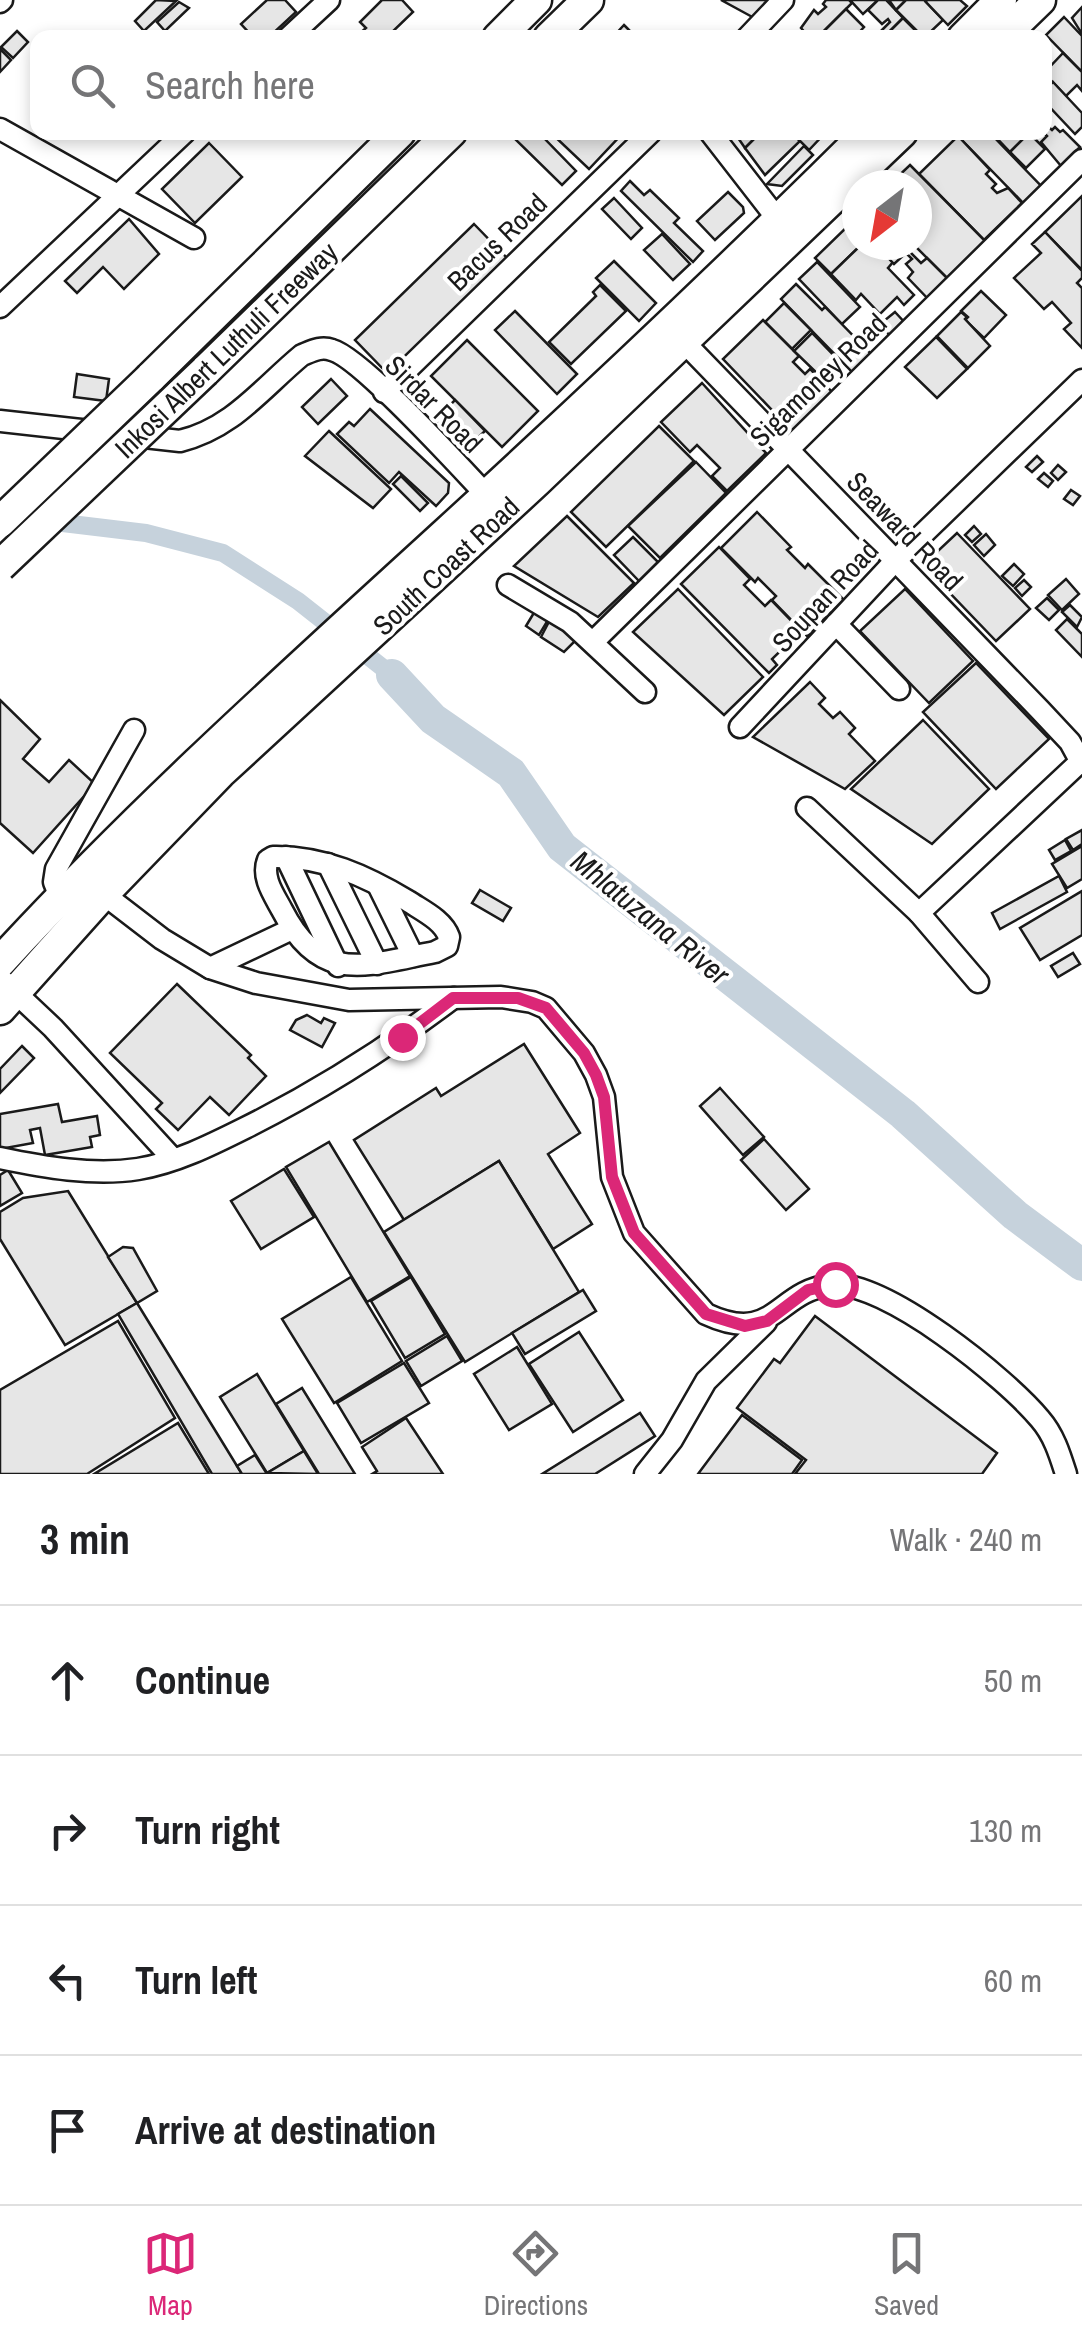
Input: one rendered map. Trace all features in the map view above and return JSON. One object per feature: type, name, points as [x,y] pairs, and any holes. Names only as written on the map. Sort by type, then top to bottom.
[{"type":"highway","points":[[506,30],[536,0]]},
{"type":"highway","points":[[558,30],[588,0]]},
{"type":"highway","points":[[972,30],[1001,0]]},
{"type":"highway","points":[[1009,30],[1040,0]]},
{"type":"highway","name":"Inkosi Albert Luthuli Freeway","points":[[0,522],[392,140]]},
{"type":"highway","name":"Inkosi Albert Luthuli Freeway","points":[[0,566],[443,140]]},
{"type":"highway","name":"South Coast Road","points":[[495,504],[860,140]]},
{"type":"highway","name":"South Coast Road","points":[[0,962],[495,504],[682,340],[894,140]]},
{"type":"highway","name":"South Coast Road","points":[[5,993],[81,888]]},
{"type":"street","points":[[297,30],[329,0]]},
{"type":"street","points":[[754,30],[784,0]]},
{"type":"street","points":[[0,129],[194,238]]},
{"type":"street","points":[[0,307],[176,140]]},
{"type":"street","name":"Bacus Road","points":[[384,392],[643,140]]},
{"type":"street","points":[[716,140],[779,221]]},
{"type":"street","name":"Sigamoney Road","points":[[594,641],[1082,160]]},
{"type":"street","name":"Seaward Road","points":[[682,340],[894,561],[1076,735],[1081,762]]},
{"type":"street","name":"Sirdar Road","points":[[0,420],[180,441],[205,435],[226,424],[293,362],[317,349],[331,349],[348,358],[384,392],[495,504]]},
{"type":"street","name":"Soupan Road","points":[[740,726],[894,561],[1082,380]]},
{"type":"street","points":[[508,585],[570,622],[646,692]]},
{"type":"street","points":[[836,624],[899,689]]},
{"type":"street","points":[[134,730],[56,868],[54,882],[81,888],[210,968],[256,983],[349,1000],[518,998],[546,1008],[584,1053],[596,1075],[604,1097],[612,1177],[634,1233],[706,1314],[745,1326],[767,1321]]},
{"type":"street","points":[[919,913],[1081,762]]},
{"type":"street","points":[[807,808],[919,913],[978,982]]},
{"type":"street","points":[[286,857],[338,966]]},
{"type":"street","points":[[286,857],[328,864],[378,883],[424,911],[446,930],[447,946],[436,952],[377,964],[338,966],[308,949],[292,929],[264,870],[268,860],[286,857]]},
{"type":"street","points":[[328,864],[377,964]]},
{"type":"street","points":[[378,883],[413,956]]},
{"type":"street","points":[[210,968],[292,929]]},
{"type":"street","points":[[5,993],[54,1028],[173,1159]]},
{"type":"street","points":[[0,1158],[37,1166],[138,1169],[202,1150],[301,1099],[402,1037],[453,998]]},
{"type":"street","points":[[644,1474],[672,1440],[706,1380],[767,1321],[808,1290],[835,1284],[864,1290],[888,1301],[964,1351],[1008,1386],[1042,1420],[1066,1474]]},
{"type":"building","points":[[156,0],[176,1],[145,30],[135,21]]},
{"type":"building","points":[[267,0],[285,0],[296,12],[277,30],[247,30],[241,24]]},
{"type":"building","points":[[382,0],[402,0],[413,12],[394,30],[364,30],[360,22]]},
{"type":"building","points":[[721,0],[772,0],[756,19]]},
{"type":"building","points":[[826,0],[852,3],[825,30],[803,30],[814,10],[818,14],[826,7]]},
{"type":"building","points":[[850,0],[878,0],[863,14]]},
{"type":"building","points":[[878,0],[886,0],[903,18],[891,30],[882,30],[890,22],[888,19],[882,24],[868,10]]},
{"type":"building","points":[[889,0],[906,0],[896,10]]},
{"type":"building","points":[[906,0],[924,0],[943,20],[932,30],[916,30],[896,10]]},
{"type":"building","points":[[927,0],[960,0],[967,6],[948,25]]},
{"type":"building","points":[[179,2],[189,8],[166,30],[157,22]]},
{"type":"building","points":[[1082,7],[1082,34],[1072,18]]},
{"type":"building","points":[[846,9],[864,27],[861,30],[825,30]]},
{"type":"building","points":[[1064,17],[1082,36],[1082,72],[1052,41],[1051,30]]},
{"type":"building","points":[[903,18],[915,30],[891,30]]},
{"type":"building","points":[[17,31],[28,42],[13,58],[1,47]]},
{"type":"building","points":[[0,49],[11,60],[0,72]]},
{"type":"building","points":[[1063,53],[1082,72],[1082,91],[1077,85],[1066,96],[1052,81],[1052,65]]},
{"type":"building","points":[[1052,83],[1082,113],[1082,127],[1075,134],[1052,110]]},
{"type":"building","points":[[1055,127],[1080,147],[1061,166],[1041,142],[1052,140]]},
{"type":"building","points":[[516,140],[546,140],[576,171],[562,185]]},
{"type":"building","points":[[558,140],[616,140],[589,169]]},
{"type":"building","points":[[753,140],[800,141],[765,175],[745,148]]},
{"type":"building","points":[[799,140],[818,140],[809,150]]},
{"type":"building","points":[[954,140],[962,140],[990,170],[986,174],[996,184],[992,188],[997,193],[1008,188],[1022,203],[984,240],[932,187],[932,170],[923,170]]},
{"type":"building","points":[[962,140],[997,140],[1046,191],[1028,208]]},
{"type":"building","points":[[999,140],[1022,140],[1010,152]]},
{"type":"building","points":[[1022,140],[1036,140],[1045,149],[1026,168],[1010,152]]},
{"type":"building","points":[[209,143],[242,177],[195,223],[162,189]]},
{"type":"building","points":[[804,146],[813,155],[782,186],[767,184]]},
{"type":"building","points":[[630,181],[644,195],[650,190],[679,218],[674,223],[703,251],[693,262],[621,191]]},
{"type":"building","points":[[932,187],[990,246],[952,283],[929,260]]},
{"type":"building","points":[[728,192],[744,213],[715,240],[697,221]]},
{"type":"building","points":[[1082,196],[1082,270],[1045,232]]},
{"type":"building","points":[[614,198],[642,228],[631,239],[602,209]]},
{"type":"building","points":[[129,219],[159,254],[124,289],[103,267],[77,293],[65,281]]},
{"type":"building","points":[[474,224],[507,258],[388,374],[355,340]]},
{"type":"building","points":[[842,232],[842,260],[845,260],[831,274],[815,258]]},
{"type":"building","points":[[1045,232],[1082,271],[1077,283],[1082,288],[1082,348],[1064,329],[1071,323],[1052,302],[1044,309],[1014,278],[1041,253],[1032,244]]},
{"type":"building","points":[[662,234],[690,264],[673,280],[644,250]]},
{"type":"building","points":[[845,260],[891,260],[888,268],[914,295],[904,305],[897,297],[880,314],[861,294],[856,300],[831,274]]},
{"type":"building","points":[[911,260],[929,260],[952,283],[932,303],[908,278],[913,272],[906,264]]},
{"type":"building","points":[[614,261],[656,303],[639,321],[596,278]]},
{"type":"building","points":[[817,262],[860,307],[842,324],[799,279]]},
{"type":"building","points":[[796,284],[822,310],[825,307],[874,357],[855,375],[781,299]]},
{"type":"building","points":[[600,285],[626,311],[571,364],[549,342],[596,296],[593,292]]},
{"type":"building","points":[[981,291],[1006,315],[984,338],[961,311]]},
{"type":"building","points":[[784,303],[811,330],[792,349],[765,322]]},
{"type":"building","points":[[515,311],[577,374],[557,394],[495,330]]},
{"type":"building","points":[[895,312],[907,325],[893,339],[877,322]]},
{"type":"building","points":[[961,312],[990,346],[968,368],[937,336]]},
{"type":"building","points":[[763,320],[799,356],[793,362],[805,374],[810,369],[833,393],[793,432],[723,359]]},
{"type":"building","points":[[812,333],[841,363],[824,380],[794,351]]},
{"type":"building","points":[[936,337],[967,369],[937,398],[905,367]]},
{"type":"building","points":[[467,340],[538,411],[502,447],[431,376]]},
{"type":"building","points":[[77,374],[109,379],[106,401],[74,397]]},
{"type":"building","points":[[331,379],[347,396],[318,424],[302,407]]},
{"type":"building","points":[[702,383],[766,453],[727,491],[712,476],[720,468],[697,445],[690,452],[661,422]]},
{"type":"building","points":[[455,400],[485,431],[466,449],[436,419]]},
{"type":"building","points":[[370,409],[449,483],[448,493],[436,506],[399,472],[389,483],[337,434],[349,422],[354,426]]},
{"type":"building","points":[[659,426],[694,461],[606,547],[571,512]]},
{"type":"building","points":[[329,431],[391,489],[373,508],[305,456]]},
{"type":"building","points":[[1037,456],[1043,462],[1032,472],[1026,467]]},
{"type":"building","points":[[696,462],[726,493],[660,558],[628,526]]},
{"type":"building","points":[[1058,465],[1066,472],[1058,480],[1051,473]]},
{"type":"building","points":[[1044,473],[1053,481],[1048,487],[1038,479]]},
{"type":"building","points":[[401,476],[428,503],[420,511],[393,484]]},
{"type":"building","points":[[1071,490],[1080,496],[1073,505],[1064,499]]},
{"type":"building","points":[[757,512],[791,547],[787,550],[805,568],[808,564],[844,600],[807,636],[772,600],[776,596],[758,578],[755,582],[721,548]]},
{"type":"building","points":[[567,516],[634,583],[598,617],[514,566]]},
{"type":"building","points":[[974,526],[981,534],[972,542],[965,535]]},
{"type":"building","points":[[957,533],[1030,609],[996,641],[923,565]]},
{"type":"building","points":[[986,534],[995,545],[984,556],[974,545]]},
{"type":"building","points":[[633,537],[658,562],[639,581],[614,555]]},
{"type":"building","points":[[719,547],[750,579],[744,585],[765,606],[771,600],[801,631],[772,659],[777,665],[769,673],[681,584]]},
{"type":"building","points":[[1014,564],[1024,574],[1013,586],[1002,576]]},
{"type":"building","points":[[1066,579],[1079,594],[1062,610],[1048,595]]},
{"type":"building","points":[[1024,580],[1031,587],[1022,596],[1015,588]]},
{"type":"building","points":[[678,589],[763,677],[724,715],[633,632]]},
{"type":"building","points":[[905,589],[973,661],[929,703],[860,631]]},
{"type":"building","points":[[1047,598],[1059,610],[1049,620],[1036,608]]},
{"type":"building","points":[[1070,605],[1082,617],[1077,627],[1062,612]]},
{"type":"building","points":[[538,606],[551,615],[539,635],[526,626]]},
{"type":"building","points":[[553,614],[580,636],[564,652],[541,637]]},
{"type":"building","points":[[1067,619],[1082,634],[1082,657],[1056,630]]},
{"type":"building","points":[[976,663],[1049,739],[996,789],[923,712]]},
{"type":"building","points":[[810,682],[825,698],[819,704],[833,718],[840,712],[855,728],[849,734],[875,761],[845,789],[753,737]]},
{"type":"building","points":[[0,700],[40,739],[23,759],[49,782],[69,760],[95,784],[33,853],[0,823]]},
{"type":"building","points":[[923,720],[989,789],[932,844],[851,789]]},
{"type":"building","points":[[1082,830],[1082,844],[1073,850],[1066,839]]},
{"type":"building","points":[[1065,840],[1071,851],[1055,860],[1049,850]]},
{"type":"building","points":[[1082,846],[1082,879],[1067,888],[1052,864]]},
{"type":"building","points":[[1059,876],[1067,892],[1000,929],[992,913]]},
{"type":"building","points":[[480,890],[511,908],[503,921],[472,903]]},
{"type":"building","points":[[1082,891],[1082,935],[1040,960],[1020,928]]},
{"type":"building","points":[[1073,953],[1080,964],[1058,977],[1051,966]]},
{"type":"building","points":[[177,984],[251,1055],[248,1058],[266,1076],[229,1115],[210,1097],[178,1130],[156,1109],[162,1103],[110,1053]]},
{"type":"building","points":[[307,1015],[321,1023],[324,1018],[335,1023],[322,1047],[290,1030],[296,1020]]},
{"type":"building","points":[[524,1044],[580,1133],[548,1154],[592,1224],[553,1249],[499,1161],[404,1220],[354,1140],[436,1088],[441,1096]]},
{"type":"building","points":[[22,1046],[34,1058],[0,1093],[0,1069]]},
{"type":"building","points":[[720,1088],[764,1137],[743,1155],[700,1106]]},
{"type":"building","points":[[58,1104],[62,1122],[97,1116],[100,1135],[90,1137],[92,1147],[45,1155],[40,1128],[30,1130],[33,1143],[0,1149],[0,1114]]},
{"type":"building","points":[[764,1139],[809,1189],[786,1210],[741,1160]]},
{"type":"building","points":[[329,1142],[410,1276],[367,1302],[286,1167]]},
{"type":"building","points":[[499,1161],[579,1292],[465,1362],[384,1232]]},
{"type":"building","points":[[284,1169],[314,1217],[261,1249],[231,1201]]},
{"type":"building","points":[[8,1170],[22,1193],[0,1206],[0,1175]]},
{"type":"building","points":[[68,1191],[137,1303],[65,1345],[0,1239],[0,1212],[23,1198]]},
{"type":"building","points":[[123,1247],[133,1248],[157,1291],[137,1303],[108,1257]]},
{"type":"building","points":[[351,1277],[402,1361],[334,1403],[282,1319]]},
{"type":"building","points":[[411,1277],[445,1334],[405,1358],[371,1301]]},
{"type":"building","points":[[583,1290],[596,1311],[525,1354],[512,1333]]},
{"type":"building","points":[[137,1303],[242,1474],[212,1474],[118,1314]]},
{"type":"building","points":[[815,1316],[997,1453],[982,1474],[795,1474],[806,1460],[737,1408],[774,1359],[780,1363]]},
{"type":"building","points":[[118,1321],[175,1418],[87,1474],[0,1474],[0,1390]]},
{"type":"building","points":[[579,1332],[623,1400],[573,1432],[529,1364]]},
{"type":"building","points":[[447,1336],[462,1361],[421,1386],[406,1361]]},
{"type":"building","points":[[517,1347],[552,1404],[509,1430],[474,1374]]},
{"type":"building","points":[[404,1363],[429,1403],[361,1443],[337,1403]]},
{"type":"building","points":[[257,1374],[304,1451],[267,1473],[220,1397]]},
{"type":"building","points":[[302,1388],[355,1474],[319,1474],[276,1404]]},
{"type":"building","points":[[640,1413],[655,1436],[595,1474],[542,1474]]},
{"type":"building","points":[[742,1415],[802,1460],[792,1474],[698,1474]]},
{"type":"building","points":[[406,1418],[443,1474],[372,1474],[377,1471],[362,1447]]},
{"type":"building","points":[[178,1423],[209,1474],[94,1474]]},
{"type":"building","points":[[304,1451],[318,1474],[267,1473]]},
{"type":"building","points":[[255,1455],[267,1474],[242,1474],[237,1466]]},
{"type":"waterway","name":"Mhlatuzana River","points":[[46,521],[146,533],[223,553],[298,601],[392,675]]},
{"type":"waterway","name":"Mhlatuzana River","points":[[392,675],[433,719],[511,773],[562,847],[903,1114],[1015,1215],[1082,1265]]},
{"type":"route","points":[[402,1037],[453,998],[518,998],[546,1008],[584,1053],[596,1075],[604,1097],[612,1177],[634,1233],[706,1314],[745,1326],[767,1321],[808,1290],[835,1284]]}]
